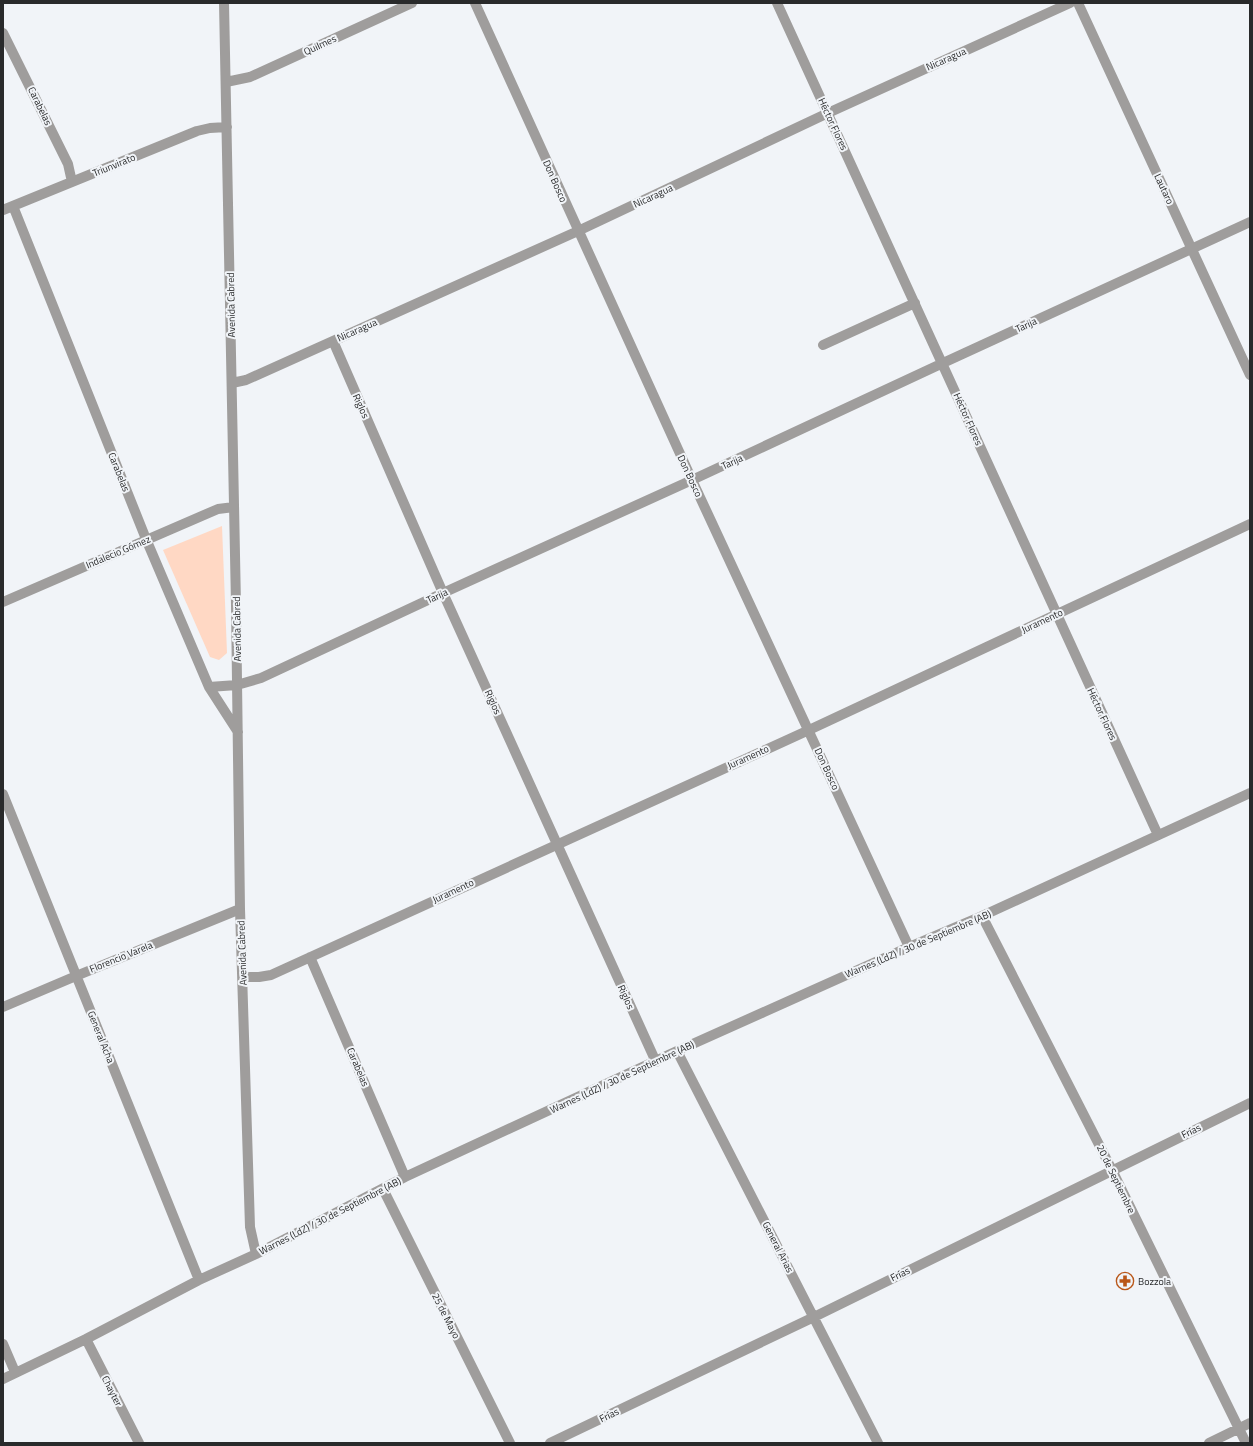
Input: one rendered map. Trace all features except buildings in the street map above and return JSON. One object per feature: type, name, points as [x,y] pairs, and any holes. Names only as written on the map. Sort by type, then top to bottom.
[{"type":"street","name":"Avenida Cabred","points":[[224,3],[238,685],[240,909],[250,1227],[256,1254]]},
{"type":"street","name":"Quilmes","points":[[226,82],[250,77],[412,3]]},
{"type":"street","name":"Don Bosco","points":[[475,3],[692,480],[909,947]]},
{"type":"street","name":"Héctor Flores","points":[[777,3],[1158,835]]},
{"type":"street","name":"Nicaragua","points":[[232,383],[246,380],[578,231],[828,113],[1070,3]]},
{"type":"street","name":"Lautaro","points":[[1078,3],[1250,375]]},
{"type":"street","name":"Carabelas","points":[[3,33],[68,164],[72,182]]},
{"type":"street","name":"Triunvirato","points":[[3,210],[197,132],[210,128],[227,126]]},
{"type":"street","name":"Carabelas","points":[[13,206],[146,539],[209,687],[238,732]]},
{"type":"street","name":"Tarija","points":[[209,687],[238,685],[261,678],[1250,222]]},
{"type":"street","points":[[823,345],[915,303]]},
{"type":"street","name":"Riglos","points":[[332,341],[443,593],[656,1062]]},
{"type":"street","name":"Indalecio Gómez","points":[[3,602],[218,509],[234,507]]},
{"type":"street","name":"Juramento","points":[[243,977],[271,975],[809,730],[1250,524]]},
{"type":"street","name":"Warnes (LdZ) / 30 de Septiembre (AB)","points":[[3,1378],[86,1338],[199,1280],[256,1254],[405,1177],[677,1052],[909,947],[982,916],[1250,793]]},
{"type":"street","name":"General Acha","points":[[3,794],[199,1280]]},
{"type":"street","name":"Florencio Varela","points":[[3,1007],[240,909]]},
{"type":"street","name":"20 de Septiembre","points":[[982,916],[1112,1170],[1246,1443]]},
{"type":"street","name":"Carabelas","points":[[310,957],[405,1177]]},
{"type":"street","name":"General Arias","points":[[677,1052],[878,1443]]},
{"type":"street","name":"Frías","points":[[550,1443],[814,1317],[1250,1103]]},
{"type":"street","name":"25 de Mayo","points":[[382,1189],[510,1443]]},
{"type":"street","name":"Chayter","points":[[86,1338],[139,1443]]},
{"type":"street","points":[[3,1344],[15,1372]]},
{"type":"street","points":[[1210,1443],[1250,1423]]},
{"type":"shaded area","points":[[222,526],[227,653],[219,660],[210,657],[163,550]]},
{"type":"place","name":"Bozzola","points":[[1125,1281]]}]
